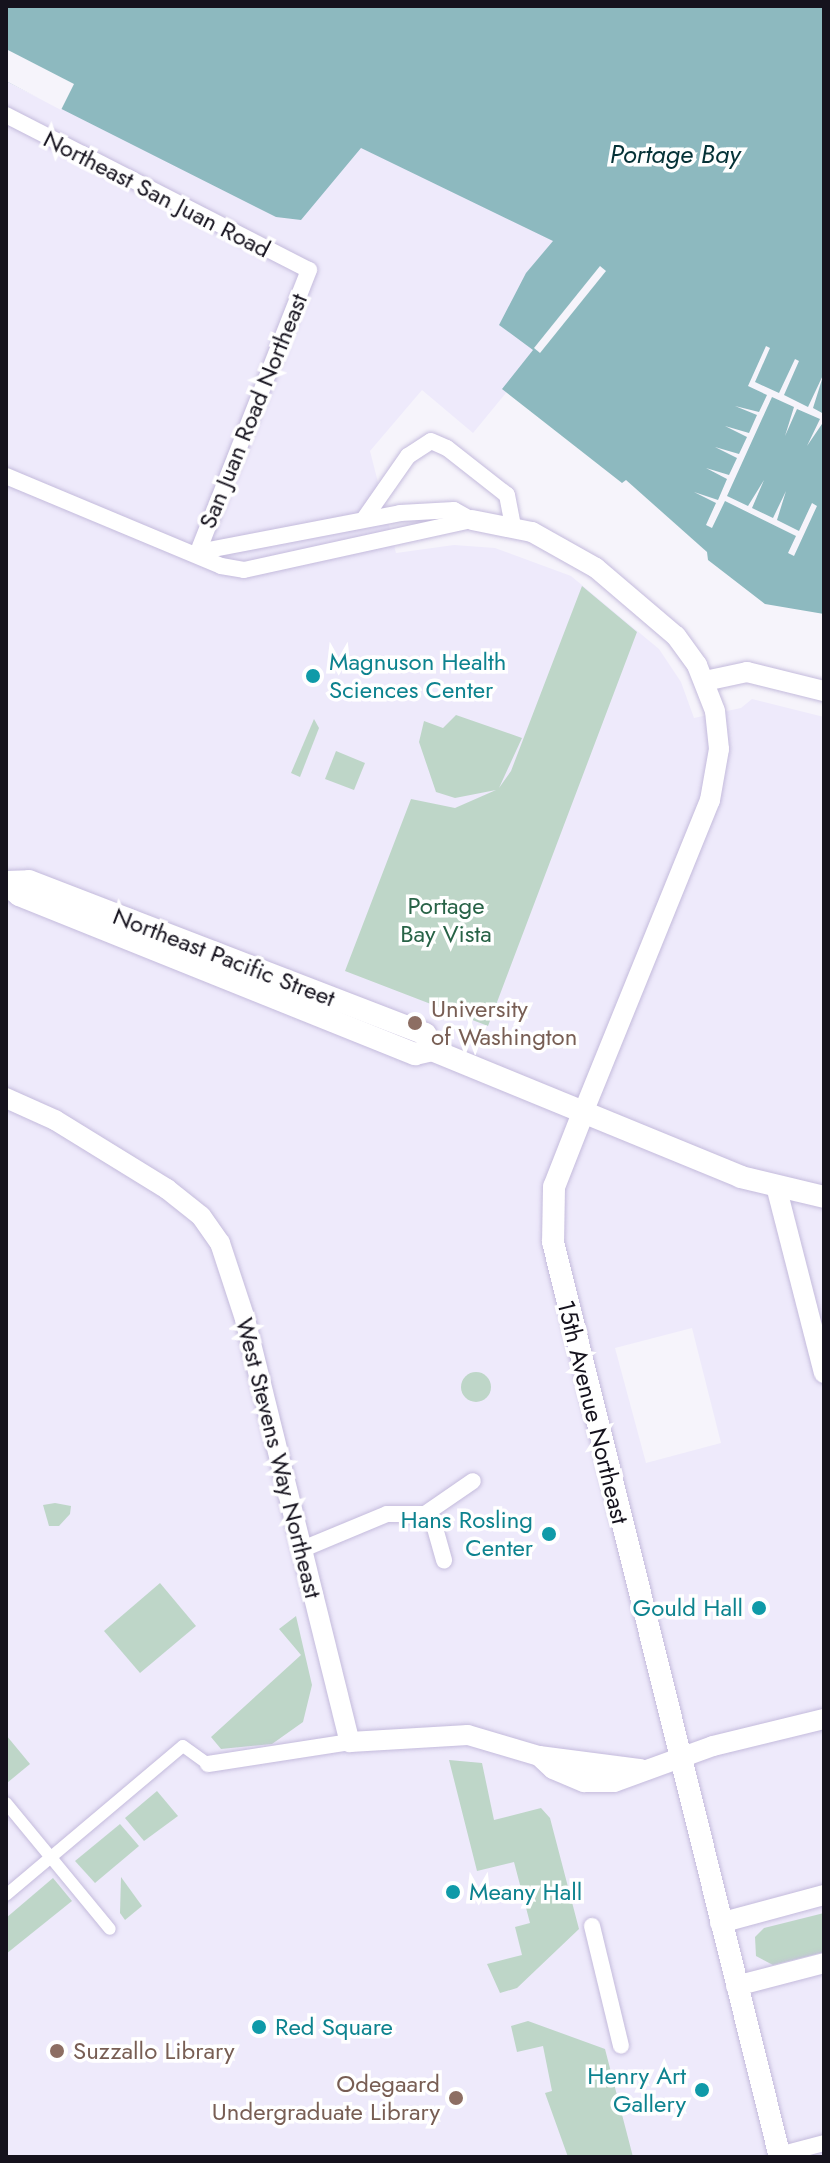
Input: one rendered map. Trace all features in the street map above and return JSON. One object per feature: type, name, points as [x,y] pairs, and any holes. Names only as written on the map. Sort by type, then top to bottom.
[{"type":"main road","name":"Northeast Pacific Street","points":[[6,883],[29,881],[425,1034],[432,1050],[777,1190],[824,1197]]},
{"type":"main road","name":"15th Avenue Northeast","points":[[583,1113],[554,1187],[553,1242],[678,1758],[780,2156]]},
{"type":"street","name":"Northeast San Juan Road","points":[[6,115],[309,270]]},
{"type":"street","name":"San Juan Road Northeast","points":[[198,552],[309,270]]},
{"type":"street","points":[[364,519],[408,456],[431,441],[447,448],[507,495],[513,526]]},
{"type":"street","points":[[6,476],[198,552],[221,566],[256,569],[360,541],[472,520]]},
{"type":"street","points":[[198,552],[364,519],[454,510],[472,520]]},
{"type":"street","name":"15th Avenue Northeast","points":[[472,520],[513,526],[550,539],[596,568],[676,636],[705,681],[719,740],[713,792],[583,1113]]},
{"type":"street","points":[[705,681],[738,671],[824,691]]},
{"type":"street","name":"West Stevens Way Northeast","points":[[6,1098],[55,1120],[167,1189],[201,1216],[220,1243],[245,1319],[350,1742]]},
{"type":"street","points":[[777,1190],[824,1373]]},
{"type":"street","points":[[310,1546],[387,1514],[425,1514],[473,1481]]},
{"type":"street","points":[[425,1514],[433,1521],[444,1560]]},
{"type":"street","points":[[6,1895],[183,1746],[208,1764],[350,1742],[468,1735],[539,1756],[641,1769],[824,1719]]},
{"type":"street","points":[[6,1803],[110,1929]]},
{"type":"street","points":[[720,1923],[824,1895]]},
{"type":"street","points":[[592,1926],[621,2046]]},
{"type":"street","points":[[736,1986],[824,1963]]},
{"type":"street","points":[[780,2156],[824,2143]]},
{"type":"shaded area","name":"University of Washington","points":[[6,6],[20,6],[282,109],[613,263],[473,433],[422,390],[370,451],[396,553],[454,545],[495,548],[571,576],[659,649],[681,682],[694,718],[741,708],[752,699],[824,717],[824,2157],[6,2157]],"holes":[[[692,1328],[721,1443],[646,1463],[615,1348]]]},
{"type":"green space","name":"Portage Bay Vista","points":[[582,586],[637,632],[488,1026],[345,971],[411,799],[455,808],[496,790],[455,798],[436,792],[419,742],[424,721],[443,728],[456,715],[522,738],[499,788],[511,771]]},
{"type":"green space","points":[[314,719],[319,728],[300,777],[291,773]]},
{"type":"green space","points":[[336,751],[365,763],[354,790],[325,779]]},
{"type":"green space","points":[[476,1372],[486,1377],[491,1387],[486,1397],[476,1402],[466,1397],[461,1387],[466,1377]]},
{"type":"green space","points":[[55,1503],[71,1506],[70,1514],[59,1526],[49,1526],[43,1505]]},
{"type":"green space","points":[[160,1583],[196,1626],[140,1673],[104,1631]]},
{"type":"green space","points":[[296,1616],[312,1685],[303,1722],[272,1744],[221,1749],[211,1737],[301,1655],[279,1629]]},
{"type":"green space","points":[[6,1735],[30,1764],[7,1783],[6,1782]]},
{"type":"green space","points":[[449,1760],[482,1763],[494,1820],[541,1808],[550,1818],[579,1929],[517,1988],[500,1993],[487,1964],[522,1955],[515,1927],[530,1923],[514,1862],[477,1871]]},
{"type":"green space","points":[[157,1791],[178,1816],[144,1841],[125,1818]]},
{"type":"green space","points":[[120,1824],[139,1846],[95,1883],[75,1861]]},
{"type":"green space","points":[[121,1877],[142,1906],[125,1920],[120,1913]]},
{"type":"green space","points":[[53,1878],[72,1901],[6,1954],[6,1918]]},
{"type":"green space","points":[[824,1913],[824,1952],[773,1965],[756,1956],[755,1937],[764,1928]]},
{"type":"green space","points":[[528,2021],[605,2049],[633,2157],[568,2157],[545,2093],[552,2091],[543,2046],[517,2052],[511,2026]]},
{"type":"water","name":"Portage Bay","points":[[6,6],[824,6],[824,614],[765,604],[708,560],[707,552],[626,480],[622,483],[502,389],[533,350],[499,325],[526,273],[553,241],[361,148],[301,220],[276,217],[6,81]]},
{"type":"pier","points":[[6,49],[74,84],[61,110],[6,81]]},
{"type":"pier","points":[[600,266],[606,271],[540,353],[534,348]]},
{"type":"pier","points":[[766,346],[770,348],[755,382],[779,393],[795,359],[799,361],[784,395],[808,407],[824,373],[813,408],[824,414],[824,421],[807,446],[820,419],[797,409],[785,436],[794,407],[772,397],[727,496],[748,506],[764,480],[752,508],[773,518],[786,491],[777,520],[799,531],[812,503],[817,506],[794,556],[788,553],[796,536],[725,501],[712,528],[706,525],[716,503],[694,492],[718,500],[727,479],[706,468],[729,475],[737,458],[715,447],[739,454],[747,437],[725,426],[749,433],[757,415],[735,406],[759,412],[767,395],[748,386]]},
{"type":"place","name":"Magnuson Health Sciences Center","points":[[313,676]]},
{"type":"place","name":"University of Washington","points":[[415,1023]]},
{"type":"place","name":"Hans Rosling Center","points":[[549,1534]]},
{"type":"place","name":"Gould Hall","points":[[759,1608]]},
{"type":"place","name":"Meany Hall","points":[[453,1892]]},
{"type":"place","name":"Red Square","points":[[259,2027]]},
{"type":"place","name":"Suzzallo Library","points":[[57,2051]]},
{"type":"place","name":"Henry Art Gallery","points":[[702,2090]]},
{"type":"place","name":"Odegaard Undergraduate Library","points":[[456,2098]]}]
